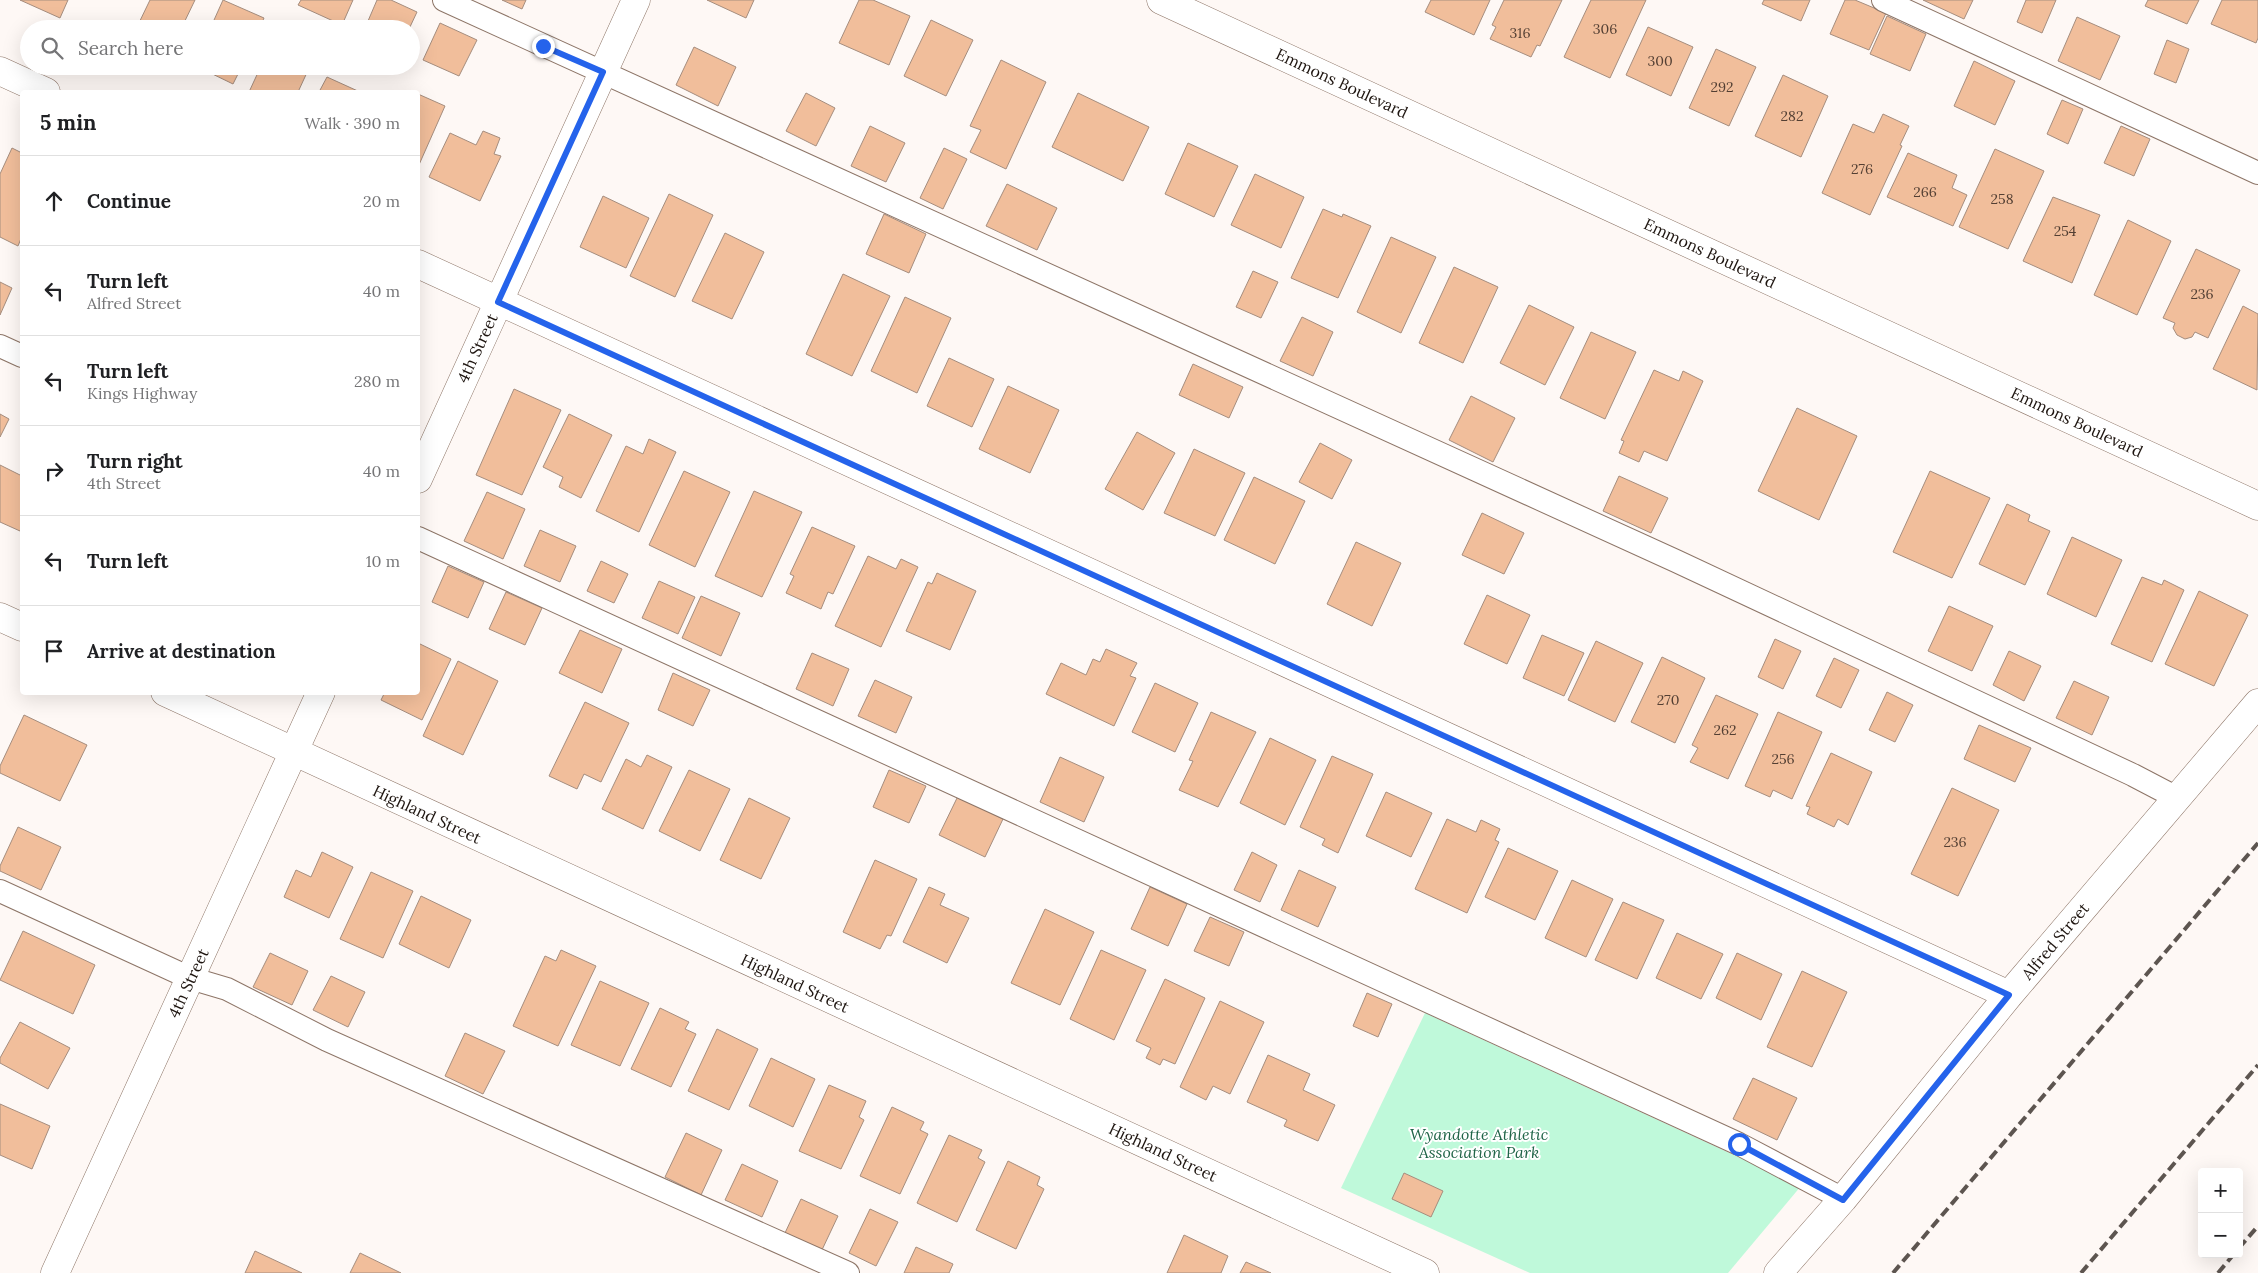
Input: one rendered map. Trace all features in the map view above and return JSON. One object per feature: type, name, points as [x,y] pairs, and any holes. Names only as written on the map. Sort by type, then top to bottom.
[{"type":"street","name":"4th Street","points":[[420,474],[636,0]]},
{"type":"street","name":"Emmons Boulevard","points":[[1161,0],[2258,506]]},
{"type":"street","points":[[0,71],[42,90]]},
{"type":"street","points":[[420,265],[2009,995]]},
{"type":"street","points":[[0,617],[20,626]]},
{"type":"street","name":"Highland Street","points":[[170,695],[1425,1273]]},
{"type":"street","name":"4th Street","points":[[55,1273],[320,695]]},
{"type":"street","name":"Alfred Street","points":[[1778,1273],[1843,1200],[2009,995],[2258,703]]},
{"type":"lane","points":[[444,0],[1676,561],[2133,775],[2176,798]]},
{"type":"lane","points":[[1883,0],[2258,173]]},
{"type":"lane","points":[[0,346],[20,355]]},
{"type":"lane","points":[[420,539],[1730,1140],[1843,1200]]},
{"type":"lane","points":[[0,891],[190,978],[227,989],[336,1044],[848,1273]]},
{"type":"green space","name":"Wyandotte Athletic Association Park","points":[[1425,1013],[1801,1186],[1728,1273],[1530,1273],[1341,1188]]},
{"type":"building","points":[[20,0],[68,0],[60,18]]},
{"type":"building","points":[[150,0],[195,0],[185,20],[140,20]]},
{"type":"building","points":[[223,0],[264,18],[263,20],[214,20]]},
{"type":"building","points":[[301,0],[353,0],[344,20],[331,20],[298,5]]},
{"type":"building","points":[[377,0],[391,0],[417,12],[413,20],[368,20]]},
{"type":"building","points":[[502,0],[526,0],[522,9]]},
{"type":"building","points":[[707,0],[754,0],[746,18]]},
{"type":"building","points":[[859,0],[873,0],[910,16],[889,65],[839,43]]},
{"type":"building","points":[[1431,0],[1490,0],[1474,35],[1425,12]]},
{"type":"building","points":[[1504,0],[1562,0],[1540,46],[1537,45],[1531,57],[1490,39],[1496,27],[1492,25]]},
{"type":"building","points":[[1591,0],[1646,0],[1610,78],[1564,57]]},
{"type":"building","points":[[1764,0],[1810,0],[1801,21],[1762,4]]},
{"type":"building","points":[[1845,0],[1855,0],[1886,13],[1869,50],[1830,34]]},
{"type":"building","points":[[1923,0],[1973,0],[1964,19]]},
{"type":"building","points":[[2026,0],[2056,0],[2042,33],[2017,22]]},
{"type":"building","points":[[2148,0],[2199,0],[2187,24],[2145,6]]},
{"type":"building","points":[[2222,0],[2258,0],[2258,38],[2256,43],[2211,24]]},
{"type":"building","points":[[1887,16],[1926,34],[1910,71],[1870,54]]},
{"type":"building","points":[[2077,17],[2120,36],[2100,80],[2058,61]]},
{"type":"building","points":[[931,20],[973,40],[946,96],[904,76]]},
{"type":"building","points":[[440,23],[477,40],[459,76],[423,60]]},
{"type":"building","points":[[1648,27],[1693,47],[1671,96],[1626,75]]},
{"type":"building","points":[[2167,40],[2189,49],[2176,83],[2154,74]]},
{"type":"building","points":[[694,47],[736,67],[718,106],[676,85]]},
{"type":"building","points":[[1716,49],[1756,67],[1729,126],[1689,108]]},
{"type":"building","points":[[1001,60],[1046,82],[1006,169],[970,152],[981,130],[970,126]]},
{"type":"building","points":[[1974,61],[2015,81],[1995,125],[1954,106]]},
{"type":"building","points":[[214,75],[238,75],[233,84]]},
{"type":"building","points":[[257,75],[306,75],[299,90],[250,90]]},
{"type":"building","points":[[1783,75],[1828,96],[1801,157],[1755,136]]},
{"type":"building","points":[[327,77],[356,90],[320,90]]},
{"type":"building","points":[[806,93],[835,108],[816,146],[786,131]]},
{"type":"building","points":[[1078,93],[1149,127],[1123,181],[1052,147]]},
{"type":"building","points":[[420,95],[445,106],[420,162]]},
{"type":"building","points":[[2062,100],[2083,109],[2068,144],[2047,134]]},
{"type":"building","points":[[1883,114],[1909,126],[1900,145],[1902,146],[1870,215],[1822,193],[1853,124],[1874,133]]},
{"type":"building","points":[[870,126],[905,143],[886,182],[851,166]]},
{"type":"building","points":[[2121,126],[2150,139],[2134,176],[2104,163]]},
{"type":"building","points":[[483,131],[500,138],[494,154],[501,156],[480,201],[429,177],[450,133],[476,145]]},
{"type":"building","points":[[1188,143],[1238,166],[1214,217],[1165,194]]},
{"type":"building","points":[[12,148],[20,152],[20,241],[18,246],[0,237],[0,174]]},
{"type":"building","points":[[944,148],[967,159],[943,209],[920,198]]},
{"type":"building","points":[[1995,149],[2044,171],[2008,249],[1959,227]]},
{"type":"building","points":[[1908,153],[1957,175],[1952,188],[1967,195],[1953,226],[1887,197]]},
{"type":"building","points":[[1255,174],[1304,197],[1281,248],[1231,225]]},
{"type":"building","points":[[1007,184],[1057,208],[1037,250],[986,226]]},
{"type":"building","points":[[669,194],[713,215],[675,297],[630,276]]},
{"type":"building","points":[[603,196],[649,218],[626,268],[580,247]]},
{"type":"building","points":[[2053,197],[2100,215],[2072,283],[2023,261]]},
{"type":"building","points":[[1323,209],[1342,217],[1343,214],[1371,226],[1338,298],[1291,278]]},
{"type":"building","points":[[884,214],[926,234],[909,273],[866,254]]},
{"type":"building","points":[[2128,220],[2171,241],[2137,315],[2094,295]]},
{"type":"building","points":[[725,233],[764,252],[732,319],[692,301]]},
{"type":"building","points":[[1391,237],[1436,257],[1401,333],[1357,312]]},
{"type":"building","points":[[2196,249],[2240,270],[2208,338],[2195,332],[2192,337],[2185,339],[2177,335],[2173,328],[2175,323],[2163,318]]},
{"type":"building","points":[[1454,267],[1498,287],[1463,363],[1419,343]]},
{"type":"building","points":[[1253,271],[1278,282],[1261,318],[1236,307]]},
{"type":"building","points":[[843,274],[890,296],[852,376],[806,354]]},
{"type":"building","points":[[0,282],[12,288],[0,315]]},
{"type":"building","points":[[905,297],[951,318],[917,393],[871,371]]},
{"type":"building","points":[[1529,305],[1574,327],[1545,385],[1500,363]]},
{"type":"building","points":[[2243,306],[2258,314],[2257,390],[2213,369]]},
{"type":"building","points":[[1302,317],[1333,332],[1313,376],[1280,361]]},
{"type":"building","points":[[1591,332],[1636,352],[1605,419],[1560,398]]},
{"type":"building","points":[[949,358],[994,379],[972,427],[927,406]]},
{"type":"building","points":[[1193,364],[1243,387],[1229,418],[1179,395]]},
{"type":"building","points":[[1654,370],[1679,381],[1683,371],[1703,381],[1667,461],[1644,451],[1639,462],[1619,453],[1624,441],[1621,440]]},
{"type":"building","points":[[1008,386],[1059,410],[1030,473],[979,449]]},
{"type":"building","points":[[514,389],[561,410],[522,495],[476,475]]},
{"type":"building","points":[[1471,396],[1515,418],[1493,462],[1449,440]]},
{"type":"building","points":[[1797,408],[1857,436],[1819,520],[1758,491]]},
{"type":"building","points":[[0,414],[9,419],[0,437]]},
{"type":"building","points":[[569,414],[612,435],[581,498],[559,487],[563,477],[543,467]]},
{"type":"building","points":[[1137,432],[1175,453],[1143,510],[1105,489]]},
{"type":"building","points":[[649,439],[676,452],[639,532],[596,511],[626,446],[643,454]]},
{"type":"building","points":[[1320,443],[1352,460],[1332,499],[1299,482]]},
{"type":"building","points":[[1194,449],[1245,473],[1215,536],[1164,513]]},
{"type":"building","points":[[0,465],[20,475],[20,531],[0,522]]},
{"type":"building","points":[[684,471],[730,492],[695,567],[649,545]]},
{"type":"building","points":[[1930,471],[1990,498],[1952,578],[1893,552]]},
{"type":"building","points":[[1619,476],[1668,498],[1651,533],[1603,511]]},
{"type":"building","points":[[1254,477],[1305,501],[1275,564],[1224,540]]},
{"type":"building","points":[[754,491],[802,512],[762,597],[715,576]]},
{"type":"building","points":[[487,492],[525,509],[503,559],[464,541]]},
{"type":"building","points":[[2007,504],[2030,515],[2028,521],[2050,531],[2025,585],[1979,564]]},
{"type":"building","points":[[1482,513],[1524,533],[1504,574],[1462,555]]},
{"type":"building","points":[[812,527],[855,546],[833,594],[828,592],[821,609],[786,593],[794,576],[790,574]]},
{"type":"building","points":[[540,530],[576,546],[560,582],[524,566]]},
{"type":"building","points":[[2072,537],[2122,560],[2096,617],[2047,594]]},
{"type":"building","points":[[1356,542],[1401,563],[1372,626],[1327,604]]},
{"type":"building","points":[[868,556],[896,569],[901,559],[918,567],[881,647],[835,626]]},
{"type":"building","points":[[601,561],[628,574],[614,603],[587,591]]},
{"type":"building","points":[[448,566],[484,582],[468,618],[432,602]]},
{"type":"building","points":[[937,573],[976,591],[950,650],[906,631],[928,582],[932,584]]},
{"type":"building","points":[[2142,577],[2162,585],[2164,580],[2184,590],[2152,662],[2111,644]]},
{"type":"building","points":[[659,581],[695,597],[678,634],[642,618]]},
{"type":"building","points":[[2199,591],[2248,615],[2214,686],[2165,664]]},
{"type":"building","points":[[506,592],[542,608],[525,645],[489,629]]},
{"type":"building","points":[[1487,595],[1530,615],[1507,664],[1464,644]]},
{"type":"building","points":[[701,596],[740,613],[721,656],[682,638]]},
{"type":"building","points":[[1949,606],[1993,626],[1972,671],[1928,651]]},
{"type":"building","points":[[580,630],[622,649],[602,693],[559,673]]},
{"type":"building","points":[[1542,635],[1584,653],[1564,696],[1523,678]]},
{"type":"building","points":[[1775,639],[1801,651],[1783,689],[1758,677]]},
{"type":"building","points":[[1596,641],[1643,663],[1615,722],[1568,700]]},
{"type":"building","points":[[420,644],[451,659],[422,720],[381,700],[384,695],[420,695]]},
{"type":"building","points":[[1106,649],[1137,663],[1130,676],[1136,678],[1114,726],[1046,694],[1061,663],[1086,675],[1093,659],[1100,662]]},
{"type":"building","points":[[2009,651],[2041,666],[2024,701],[1993,685]]},
{"type":"building","points":[[812,653],[849,669],[833,706],[796,689]]},
{"type":"building","points":[[1662,657],[1705,678],[1675,743],[1631,722]]},
{"type":"building","points":[[1834,658],[1859,670],[1841,708],[1816,696]]},
{"type":"building","points":[[458,661],[498,681],[463,755],[423,736]]},
{"type":"building","points":[[673,673],[710,690],[693,726],[658,710]]},
{"type":"building","points":[[875,680],[912,697],[896,733],[858,716]]},
{"type":"building","points":[[2074,681],[2109,697],[2092,735],[2056,718]]},
{"type":"building","points":[[1155,683],[1198,703],[1175,752],[1132,732]]},
{"type":"building","points":[[1887,692],[1913,705],[1895,742],[1869,730]]},
{"type":"building","points":[[1716,695],[1758,714],[1728,779],[1690,762],[1698,748],[1692,745]]},
{"type":"building","points":[[585,702],[629,723],[601,782],[584,774],[577,789],[549,776]]},
{"type":"building","points":[[1211,712],[1256,732],[1218,807],[1179,790],[1193,761],[1189,760]]},
{"type":"building","points":[[1778,712],[1822,732],[1792,799],[1773,790],[1770,797],[1745,786]]},
{"type":"building","points":[[24,715],[87,745],[60,801],[0,773],[0,766]]},
{"type":"building","points":[[1979,725],[2031,748],[2015,782],[1964,759]]},
{"type":"building","points":[[1270,738],[1316,760],[1285,825],[1240,803]]},
{"type":"building","points":[[1831,753],[1872,772],[1848,825],[1838,819],[1834,827],[1807,814],[1810,807],[1806,806]]},
{"type":"building","points":[[647,755],[672,767],[643,829],[602,809],[626,759],[641,767]]},
{"type":"building","points":[[1332,756],[1373,774],[1338,853],[1322,845],[1325,839],[1300,827]]},
{"type":"building","points":[[1060,757],[1104,777],[1084,822],[1040,802]]},
{"type":"building","points":[[689,770],[730,789],[700,851],[659,831]]},
{"type":"building","points":[[889,770],[926,786],[909,823],[873,807]]},
{"type":"building","points":[[1952,788],[1999,810],[1958,896],[1911,874]]},
{"type":"building","points":[[1386,792],[1432,813],[1411,857],[1366,836]]},
{"type":"building","points":[[958,796],[1003,819],[985,857],[939,835]]},
{"type":"building","points":[[749,798],[790,818],[761,879],[720,860]]},
{"type":"building","points":[[1447,819],[1476,832],[1481,820],[1500,829],[1495,840],[1499,842],[1467,913],[1415,889]]},
{"type":"building","points":[[18,827],[61,847],[41,890],[0,871],[0,866]]},
{"type":"building","points":[[1508,848],[1558,871],[1535,920],[1485,897]]},
{"type":"building","points":[[322,852],[353,867],[329,918],[284,897],[296,870],[311,877]]},
{"type":"building","points":[[1252,852],[1277,865],[1260,902],[1234,890]]},
{"type":"building","points":[[875,860],[917,879],[891,936],[887,935],[880,949],[843,932]]},
{"type":"building","points":[[1299,870],[1336,887],[1318,927],[1281,910]]},
{"type":"building","points":[[371,872],[413,891],[383,958],[340,939]]},
{"type":"building","points":[[1572,880],[1613,899],[1586,957],[1545,938]]},
{"type":"building","points":[[929,887],[945,894],[940,905],[969,918],[947,963],[903,942]]},
{"type":"building","points":[[1150,887],[1187,904],[1168,946],[1131,929]]},
{"type":"building","points":[[421,896],[471,920],[449,968],[399,944]]},
{"type":"building","points":[[1623,902],[1664,920],[1637,979],[1595,960]]},
{"type":"building","points":[[1045,909],[1094,932],[1060,1005],[1011,983]]},
{"type":"building","points":[[1210,917],[1244,932],[1229,966],[1194,951]]},
{"type":"building","points":[[23,931],[95,965],[73,1014],[0,980]]},
{"type":"building","points":[[1677,933],[1723,954],[1701,999],[1656,978]]},
{"type":"building","points":[[561,950],[596,966],[558,1046],[513,1026],[545,956],[556,961]]},
{"type":"building","points":[[1101,950],[1146,970],[1114,1040],[1070,1019]]},
{"type":"building","points":[[270,953],[308,971],[292,1005],[253,987]]},
{"type":"building","points":[[1737,953],[1782,974],[1761,1020],[1716,998]]},
{"type":"building","points":[[1802,971],[1847,992],[1812,1067],[1767,1047]]},
{"type":"building","points":[[331,976],[365,992],[348,1027],[313,1010]]},
{"type":"building","points":[[1165,979],[1205,998],[1175,1064],[1163,1059],[1160,1065],[1146,1058],[1151,1048],[1136,1041]]},
{"type":"building","points":[[600,981],[649,1003],[620,1066],[571,1045]]},
{"type":"building","points":[[1367,993],[1392,1004],[1378,1037],[1353,1026]]},
{"type":"building","points":[[1220,1001],[1264,1022],[1230,1094],[1213,1086],[1206,1100],[1180,1087]]},
{"type":"building","points":[[660,1008],[689,1022],[685,1029],[696,1034],[671,1087],[631,1069]]},
{"type":"building","points":[[20,1022],[70,1048],[48,1089],[0,1063],[0,1058]]},
{"type":"building","points":[[717,1029],[758,1049],[729,1110],[688,1091]]},
{"type":"building","points":[[465,1033],[505,1051],[483,1094],[445,1076]]},
{"type":"building","points":[[1268,1055],[1310,1074],[1303,1090],[1335,1105],[1318,1141],[1284,1126],[1287,1120],[1247,1102]]},
{"type":"building","points":[[771,1058],[815,1079],[793,1127],[749,1106]]},
{"type":"building","points":[[1753,1078],[1797,1098],[1777,1140],[1733,1119]]},
{"type":"building","points":[[829,1085],[866,1101],[859,1117],[864,1120],[841,1169],[799,1151]]},
{"type":"building","points":[[0,1104],[50,1126],[32,1169],[0,1155]]},
{"type":"building","points":[[892,1107],[924,1122],[920,1130],[928,1134],[900,1194],[860,1176]]},
{"type":"building","points":[[686,1133],[722,1150],[701,1195],[665,1177]]},
{"type":"building","points":[[949,1135],[982,1150],[978,1158],[985,1162],[957,1222],[917,1203]]},
{"type":"building","points":[[1008,1161],[1040,1177],[1037,1185],[1044,1189],[1016,1249],[976,1230]]},
{"type":"building","points":[[742,1164],[778,1181],[762,1217],[725,1200]]},
{"type":"building","points":[[1404,1173],[1443,1191],[1431,1217],[1392,1199]]},
{"type":"building","points":[[801,1199],[838,1216],[821,1252],[784,1235]]},
{"type":"building","points":[[870,1209],[898,1222],[876,1266],[849,1253]]},
{"type":"building","points":[[1184,1235],[1228,1256],[1221,1273],[1167,1273]]},
{"type":"building","points":[[916,1247],[953,1264],[949,1273],[904,1273]]},
{"type":"building","points":[[255,1251],[302,1273],[245,1273]]},
{"type":"building","points":[[360,1253],[401,1273],[350,1273]]},
{"type":"building","points":[[1246,1262],[1271,1273],[1240,1273]]},
{"type":"railway","points":[[1893,1273],[2258,843]]},
{"type":"railway","points":[[2081,1273],[2258,1065]]},
{"type":"railway","points":[[2243,1243],[2258,1226]]},
{"type":"railway","points":[[2218,1273],[2231,1258]]},
{"type":"route","points":[[543,46],[603,72],[498,302],[2009,995],[1843,1200],[1739,1144]]}]
